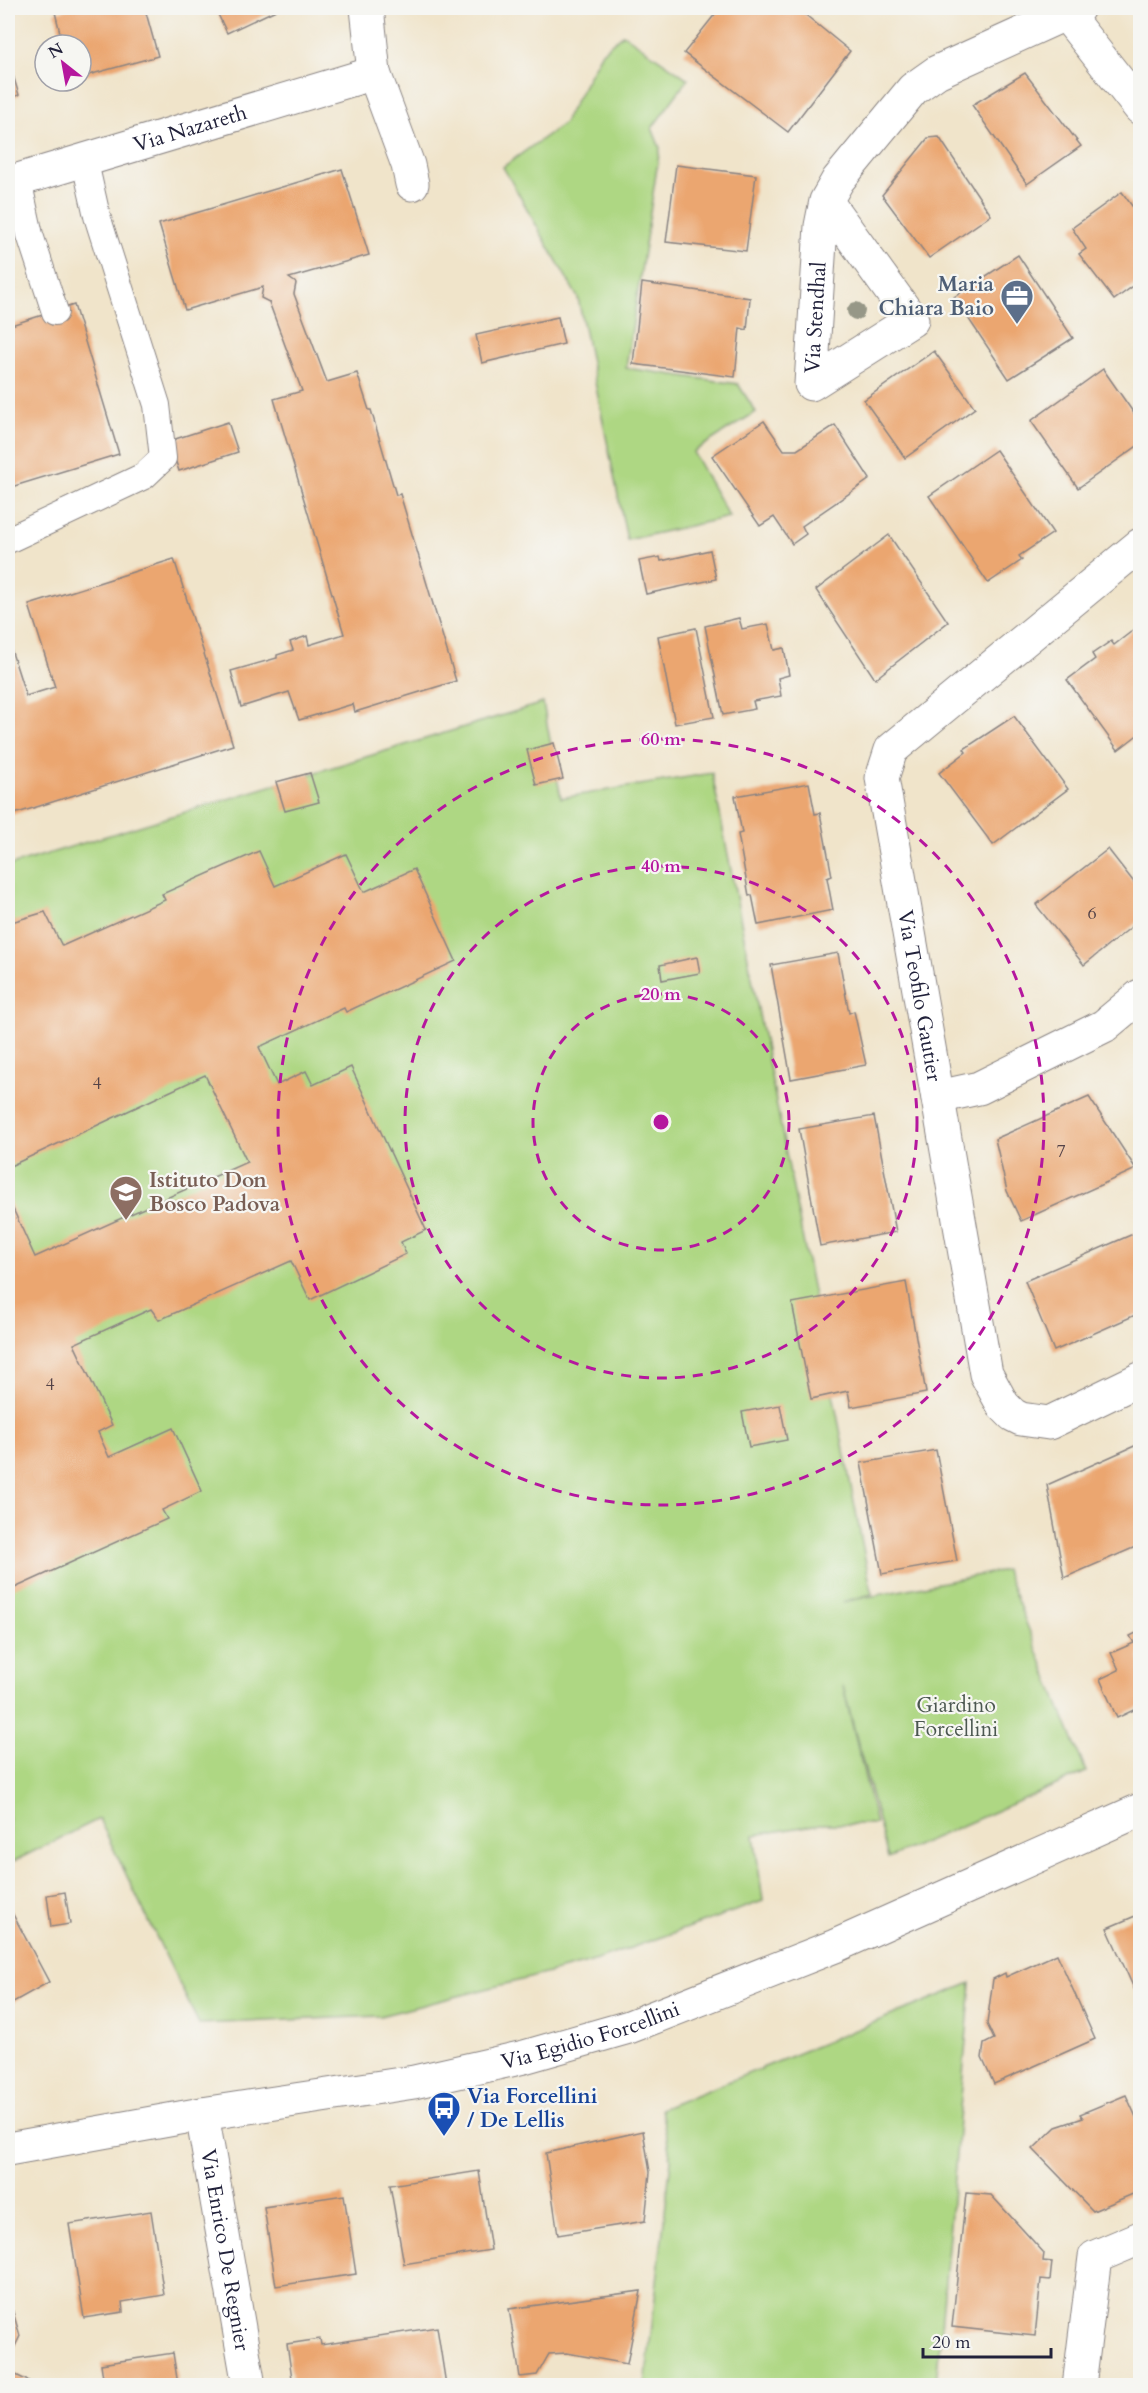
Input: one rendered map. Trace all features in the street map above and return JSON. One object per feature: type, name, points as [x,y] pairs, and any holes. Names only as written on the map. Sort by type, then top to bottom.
[{"type":"street","points":[[367,8],[374,73],[408,165],[412,184]]},
{"type":"street","points":[[1072,10],[1140,108]]},
{"type":"street","name":"Via Stendhal","points":[[826,201],[912,320],[811,384],[821,226],[826,201],[838,180],[913,89],[937,72],[1072,10]]},
{"type":"street","name":"Via Nazareth","points":[[13,181],[374,73]]},
{"type":"street","name":"Via Teofilo Gautier","points":[[1140,545],[891,750],[882,778],[986,1374],[1003,1405],[1021,1419],[1049,1423],[1140,1379]]},
{"type":"street","points":[[938,1097],[979,1088],[1104,1026],[1140,996]]},
{"type":"street","name":"Via Egidio Forcellini","points":[[8,2149],[202,2114],[414,2082],[524,2057],[629,2027],[835,1946],[1140,1810]]},
{"type":"street","name":"Via Enrico De Regnier","points":[[202,2114],[249,2385]]},
{"type":"street","points":[[1079,2385],[1095,2257],[1140,2238]]},
{"type":"lane","points":[[8,540],[144,476],[163,458],[157,405],[97,216],[84,158]]},
{"type":"lane","points":[[13,181],[55,312]]},
{"type":"green space","points":[[623,34],[688,79],[652,128],[660,148],[626,368],[738,384],[756,412],[693,452],[729,517],[627,540],[578,298],[503,167],[563,124],[602,52]]},
{"type":"green space","name":"Giardino Forcellini","points":[[543,703],[561,798],[712,773],[872,1594],[842,1602],[1005,1570],[1086,1772],[888,1858],[843,1686],[876,1824],[820,1824],[754,1835],[763,1901],[588,1963],[380,2016],[199,2024],[99,1819],[8,1864],[8,866]]},
{"type":"green space","points":[[971,1983],[936,2385],[645,2385],[671,2160],[661,2109]]},
{"type":"building","points":[[73,8],[145,9],[158,56],[93,74],[93,33],[60,33],[55,12]]},
{"type":"building","points":[[215,8],[280,8],[227,33]]},
{"type":"building","points":[[720,8],[797,8],[850,51],[788,132],[684,53]]},
{"type":"building","points":[[8,58],[19,95],[8,99]]},
{"type":"building","points":[[1025,73],[1081,146],[1027,184],[972,105]]},
{"type":"building","points":[[939,137],[991,215],[929,258],[882,195],[928,138]]},
{"type":"building","points":[[676,165],[756,175],[746,251],[666,242]]},
{"type":"building","points":[[342,169],[369,255],[289,278],[296,283],[294,294],[327,382],[357,373],[369,410],[371,410],[396,495],[400,494],[456,681],[355,712],[353,704],[299,720],[289,692],[241,707],[231,671],[277,658],[277,655],[293,650],[290,642],[307,636],[309,645],[344,634],[274,399],[302,391],[269,302],[261,298],[263,287],[185,310],[159,224]]},
{"type":"building","points":[[1122,192],[1140,217],[1140,281],[1114,300],[1079,254],[1086,249],[1072,228]]},
{"type":"building","points":[[1018,255],[1073,338],[1009,379],[954,297]]},
{"type":"building","points":[[642,283],[750,298],[747,330],[740,328],[735,377],[633,364]]},
{"type":"building","points":[[74,305],[119,454],[8,488],[8,326]]},
{"type":"building","points":[[558,317],[564,344],[482,363],[476,335]]},
{"type":"building","points":[[934,351],[975,408],[905,458],[864,400]]},
{"type":"building","points":[[1103,369],[1140,422],[1140,444],[1078,488],[1031,421]]},
{"type":"building","points":[[764,421],[784,450],[797,450],[835,425],[870,479],[802,526],[806,534],[792,544],[774,517],[760,526],[712,456]]},
{"type":"building","points":[[228,422],[238,452],[179,471],[169,441]]},
{"type":"building","points":[[996,450],[1053,533],[1019,556],[1022,560],[988,583],[929,496]]},
{"type":"building","points":[[889,535],[948,622],[875,679],[816,590]]},
{"type":"building","points":[[710,550],[716,579],[646,594],[639,561],[660,557],[661,561]]},
{"type":"building","points":[[174,559],[233,745],[8,816],[8,640],[26,696],[55,687],[29,605]]},
{"type":"building","points":[[739,618],[742,629],[768,624],[774,650],[784,648],[789,675],[778,678],[781,696],[753,701],[755,709],[723,715],[705,626]]},
{"type":"building","points":[[1140,625],[1140,733],[1118,750],[1067,680],[1095,659],[1092,654],[1111,641],[1114,645]]},
{"type":"building","points":[[696,628],[714,717],[675,724],[658,636]]},
{"type":"building","points":[[1014,716],[1068,789],[993,845],[939,773],[966,752],[964,749]]},
{"type":"building","points":[[554,743],[563,779],[536,785],[527,750]]},
{"type":"building","points":[[310,773],[319,802],[285,811],[276,782]]},
{"type":"building","points":[[809,783],[815,814],[820,813],[832,876],[827,878],[833,910],[758,925],[752,895],[749,896],[738,834],[742,833],[735,796]]},
{"type":"building","points":[[1108,849],[1140,890],[1140,920],[1084,965],[1036,905]]},
{"type":"building","points":[[259,851],[275,886],[346,854],[364,892],[414,869],[456,961],[346,1012],[344,1008],[259,1047],[277,1085],[306,1071],[313,1085],[351,1067],[426,1230],[401,1242],[406,1254],[310,1300],[291,1261],[159,1320],[151,1309],[74,1344],[112,1425],[98,1432],[109,1457],[173,1428],[202,1491],[162,1510],[167,1519],[8,1591],[8,1198],[35,1257],[247,1162],[205,1075],[8,1167],[8,923],[45,912],[62,946],[165,900],[162,894]]},
{"type":"building","points":[[838,953],[849,1013],[854,1011],[866,1065],[791,1079],[771,965]]},
{"type":"building","points":[[697,957],[700,973],[662,980],[660,965]]},
{"type":"building","points":[[1089,1097],[1136,1169],[1021,1221],[1007,1191],[995,1139]]},
{"type":"building","points":[[874,1116],[896,1232],[820,1246],[799,1129]]},
{"type":"building","points":[[1140,1231],[1140,1313],[1054,1351],[1025,1281]]},
{"type":"building","points":[[906,1282],[926,1393],[851,1407],[848,1391],[811,1399],[792,1303]]},
{"type":"building","points":[[780,1405],[787,1440],[749,1447],[742,1412]]},
{"type":"building","points":[[1139,1444],[1140,1545],[1064,1578],[1047,1485]]},
{"type":"building","points":[[936,1450],[957,1561],[882,1574],[861,1463]]},
{"type":"building","points":[[1140,1631],[1140,1707],[1117,1718],[1100,1679],[1119,1670],[1111,1653],[1134,1643],[1130,1636]]},
{"type":"building","points":[[65,1892],[70,1924],[51,1927],[47,1895]]},
{"type":"building","points":[[8,1905],[49,1982],[8,2005]]},
{"type":"building","points":[[1140,1914],[1140,2002],[1107,1928]]},
{"type":"building","points":[[1057,1954],[1095,2039],[994,2084],[982,2058],[984,2044],[994,2039],[987,2024],[993,1979],[1005,1973],[1006,1977]]},
{"type":"building","points":[[1126,2095],[1140,2126],[1140,2191],[1093,2211],[1033,2149],[1056,2127],[1083,2118],[1080,2114]]},
{"type":"building","points":[[643,2131],[650,2172],[645,2221],[558,2235],[546,2153]]},
{"type":"building","points":[[479,2171],[491,2250],[404,2264],[390,2185]]},
{"type":"building","points":[[966,2193],[991,2195],[1044,2253],[1043,2261],[1052,2262],[1050,2280],[1041,2279],[1035,2336],[952,2327]]},
{"type":"building","points":[[344,2195],[356,2274],[276,2286],[264,2207]]},
{"type":"building","points":[[151,2211],[164,2295],[122,2302],[123,2312],[84,2318],[69,2224]]},
{"type":"building","points":[[641,2291],[627,2364],[567,2353],[549,2354],[537,2375],[520,2377],[509,2309]]},
{"type":"building","points":[[8,2295],[20,2336],[8,2361]]},
{"type":"building","points":[[437,2327],[446,2385],[293,2385],[287,2344],[320,2339],[321,2345]]},
{"type":"building","points":[[173,2353],[178,2385],[104,2385],[101,2364]]},
{"type":"building","points":[[8,2371],[36,2385],[8,2385]]},
{"type":"building","points":[[946,2382],[969,2384],[969,2385],[946,2385]]},
{"type":"place","name":"Maria Chiara Baio","points":[[1017,325]]},
{"type":"place","name":"Istituto Don Bosco Padova","points":[[126,1221]]},
{"type":"place","name":"Via Forcellini / De Lellis","points":[[444,2137]]}]
